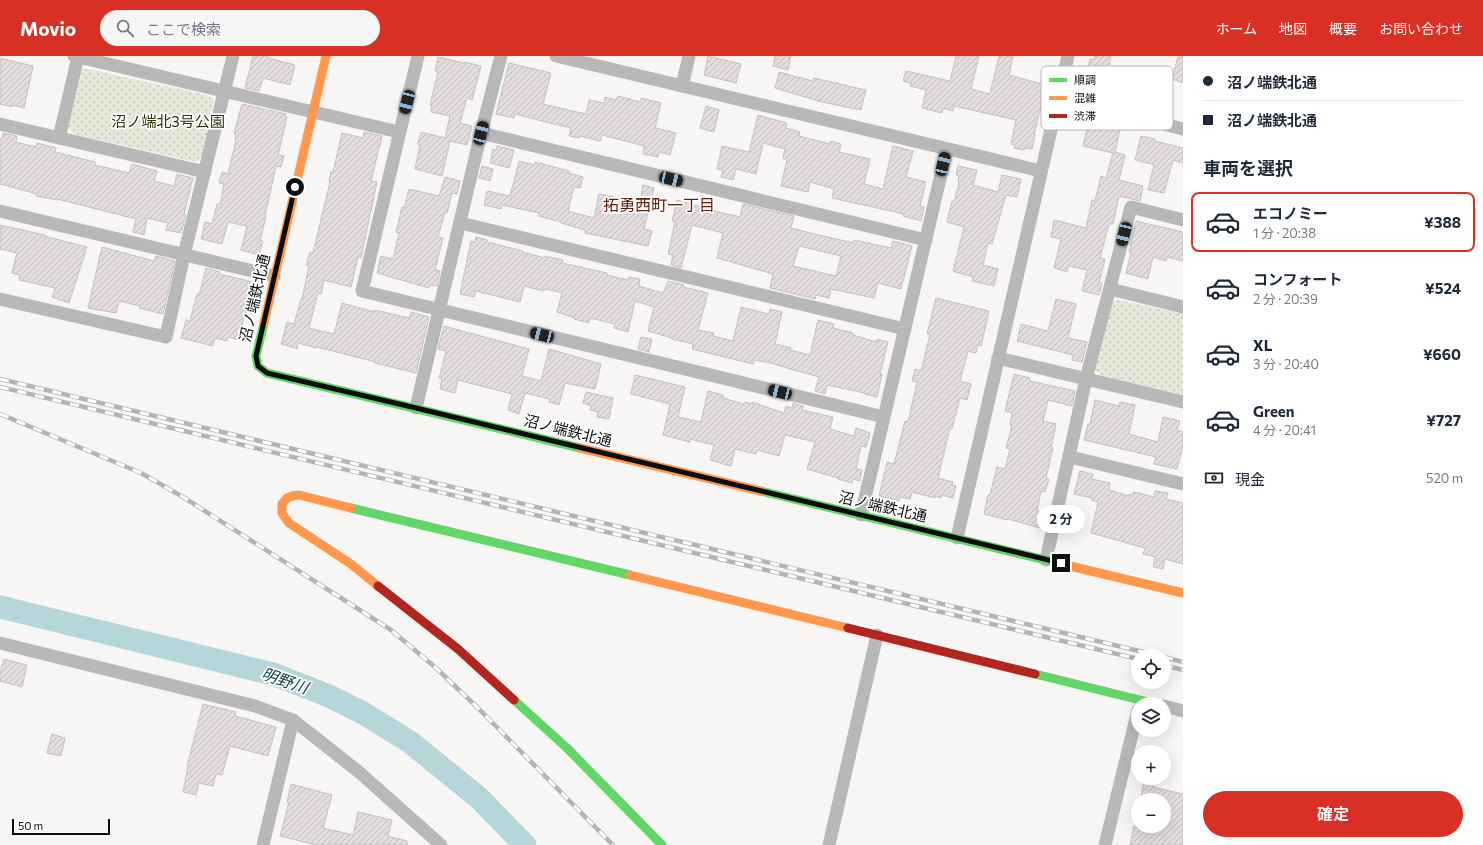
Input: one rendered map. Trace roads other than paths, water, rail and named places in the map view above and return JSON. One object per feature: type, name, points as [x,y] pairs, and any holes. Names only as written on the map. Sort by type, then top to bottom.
[{"type":"street","points":[[0,299],[166,337],[184,255],[233,56]]},
{"type":"street","name":"沼ノ端鉄北通","points":[[326,56],[256,356],[258,366],[267,373],[1183,593]]},
{"type":"street","points":[[418,56],[362,291],[884,417]]},
{"type":"street","points":[[416,408],[481,133],[501,56]]},
{"type":"street","points":[[556,56],[1041,171]]},
{"type":"street","points":[[682,86],[689,56]]},
{"type":"street","points":[[1066,66],[1068,56]]},
{"type":"street","points":[[59,138],[76,57],[399,132]]},
{"type":"street","points":[[0,124],[205,172]]},
{"type":"street","points":[[1173,126],[1183,128]]},
{"type":"street","points":[[957,538],[1051,130]]},
{"type":"street","points":[[481,133],[926,240]]},
{"type":"street","points":[[861,515],[947,149]]},
{"type":"street","points":[[1046,560],[1070,457],[1086,379],[1131,207],[1183,220]]},
{"type":"street","points":[[0,210],[274,276]]},
{"type":"street","points":[[460,223],[905,329]]},
{"type":"street","points":[[1110,288],[1183,307]]},
{"type":"street","points":[[998,358],[1183,402]]},
{"type":"street","points":[[1070,457],[1183,484]]},
{"type":"street","points":[[662,845],[567,748],[458,649],[351,564],[289,523],[284,518],[281,511],[281,504],[285,499],[291,495],[299,495],[877,635],[1131,703]]},
{"type":"street","points":[[829,845],[877,635]]},
{"type":"street","points":[[0,643],[255,706],[293,720],[360,772],[441,845]]},
{"type":"street","points":[[1171,708],[1183,711]]},
{"type":"street","points":[[263,845],[293,720]]},
{"type":"street","points":[[1105,845],[1131,737]]},
{"type":"waterway","name":"明野川","points":[[0,607],[273,674],[329,696],[363,713],[410,742],[479,798],[525,845]]},
{"type":"railway","points":[[0,379],[1131,649]]},
{"type":"railway","points":[[0,387],[1131,657]]},
{"type":"railway","points":[[0,414],[141,473],[183,497],[391,630],[436,668],[477,707],[613,845]]},
{"type":"railway","points":[[1171,659],[1183,662]]},
{"type":"railway","points":[[1171,667],[1183,670]]},
{"type":"district","name":"拓勇西町一丁目","points":[[659,204]]},
{"type":"park label","name":"沼ノ端北3号公園","points":[[168,121]]}]
